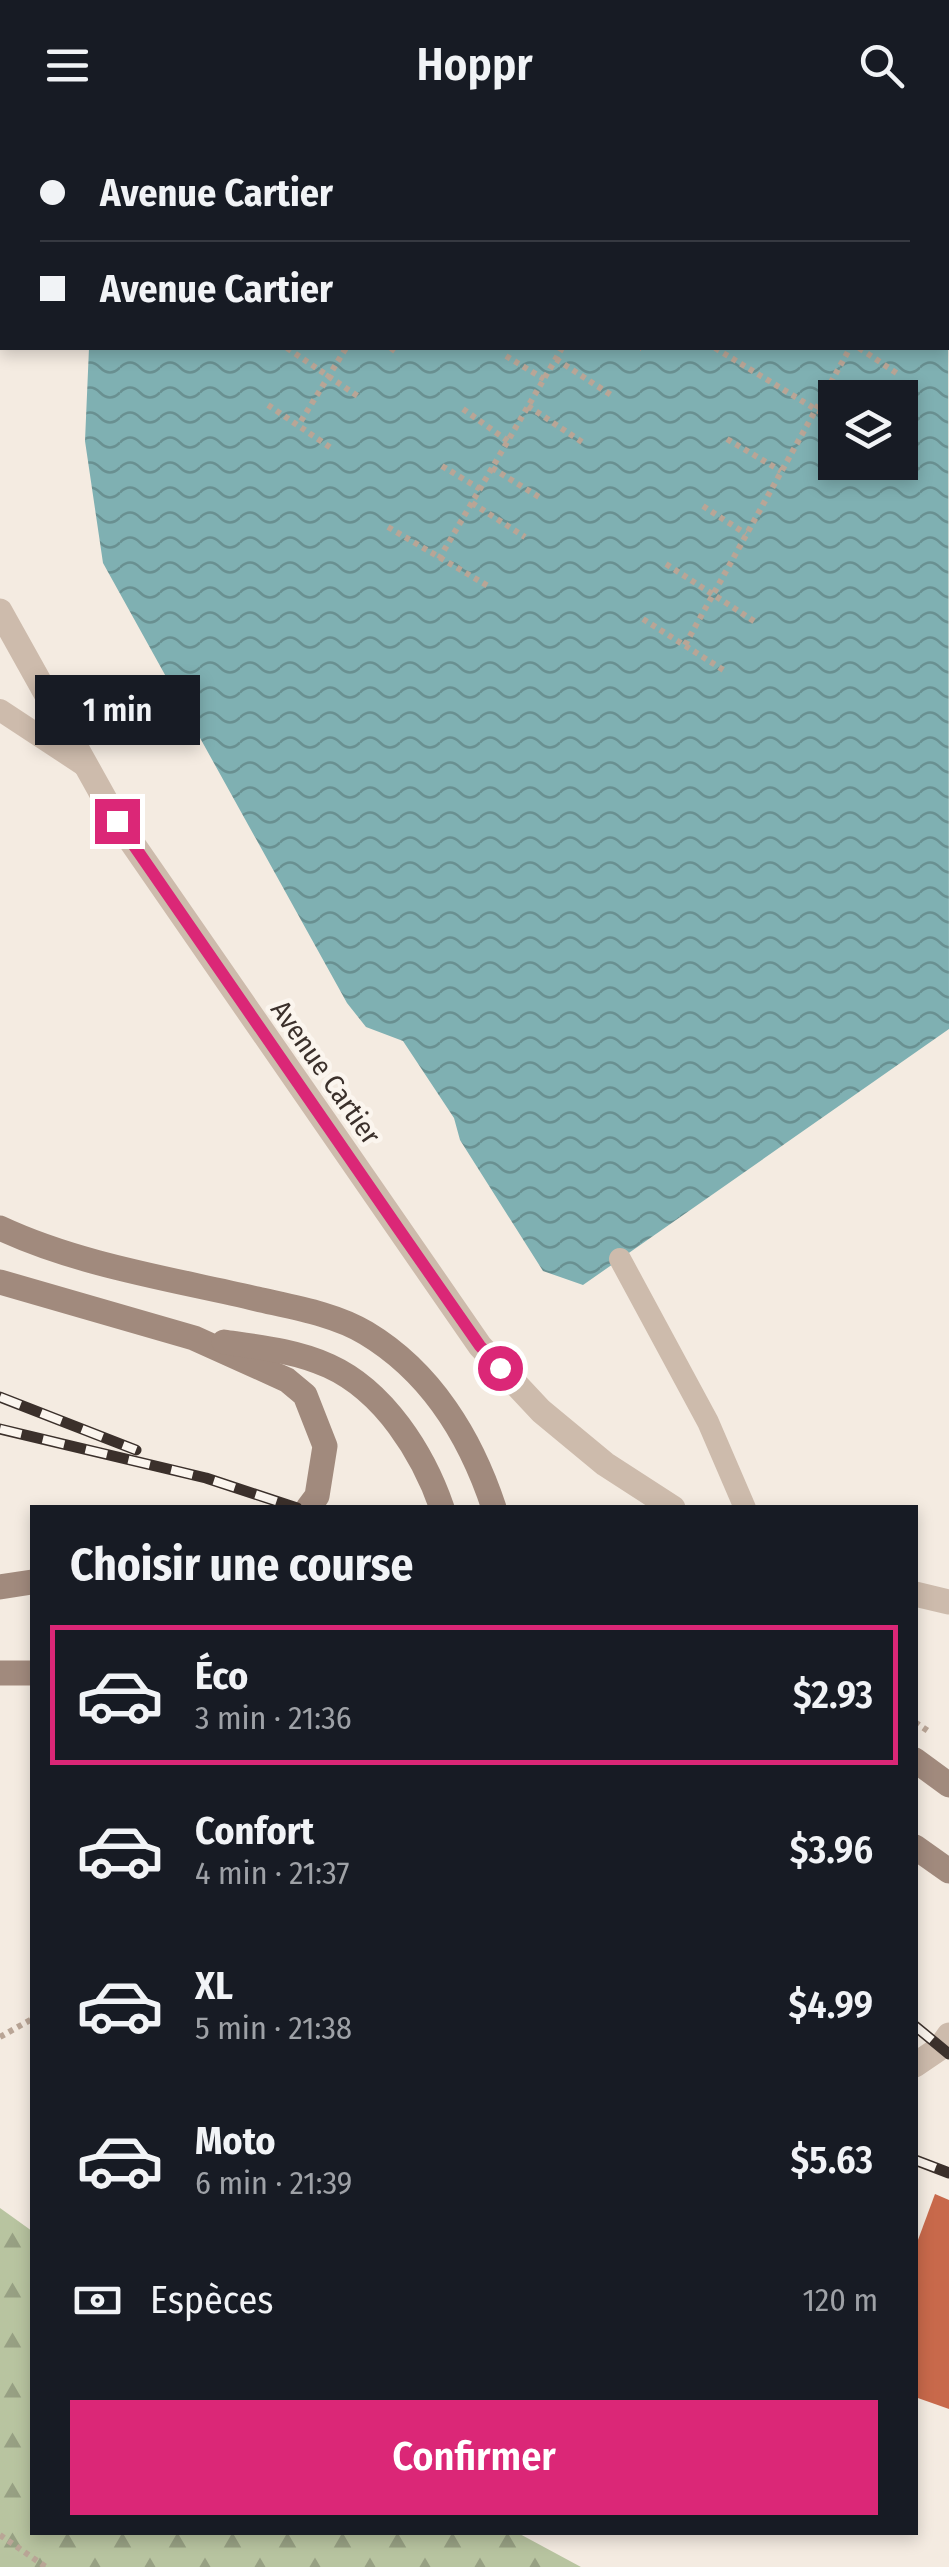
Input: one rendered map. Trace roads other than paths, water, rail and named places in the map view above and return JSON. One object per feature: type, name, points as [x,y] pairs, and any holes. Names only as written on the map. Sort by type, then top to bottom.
[{"type":"main road","points":[[0,1228],[21,1238],[108,1263],[312,1312],[364,1332],[409,1366],[446,1407],[468,1442],[493,1505]]},
{"type":"main road","points":[[0,1282],[194,1338],[294,1355],[330,1366],[366,1390],[404,1432],[433,1480],[441,1505]]},
{"type":"main road","points":[[194,1338],[287,1380],[305,1395],[325,1446],[317,1496],[310,1505]]},
{"type":"main road","points":[[0,1591],[30,1583]]},
{"type":"main road","points":[[0,1591],[30,1594]]},
{"type":"main road","points":[[0,1672],[30,1672]]},
{"type":"main road","points":[[918,1762],[949,1784]]},
{"type":"main road","points":[[918,1849],[949,1871]]},
{"type":"street","name":"Avenue Cartier","points":[[0,611],[117,821],[480,1346],[541,1412],[605,1464],[668,1505]]},
{"type":"street","points":[[918,1595],[949,1602]]},
{"type":"street","points":[[918,2063],[940,2048],[949,2035]]},
{"type":"lane","points":[[0,710],[88,768]]},
{"type":"lane","points":[[620,1259],[708,1422],[745,1505]]},
{"type":"water","points":[[89,350],[948,350],[949,1029],[583,1285],[543,1271],[460,1140],[454,1118],[403,1041],[366,1027],[347,1003],[103,563],[85,441]]},
{"type":"railway","points":[[0,1397],[136,1450]]},
{"type":"railway","points":[[0,1429],[206,1478],[288,1505]]},
{"type":"railway","points":[[918,2028],[949,2054]]},
{"type":"railway","points":[[918,2161],[949,2173]]}]
